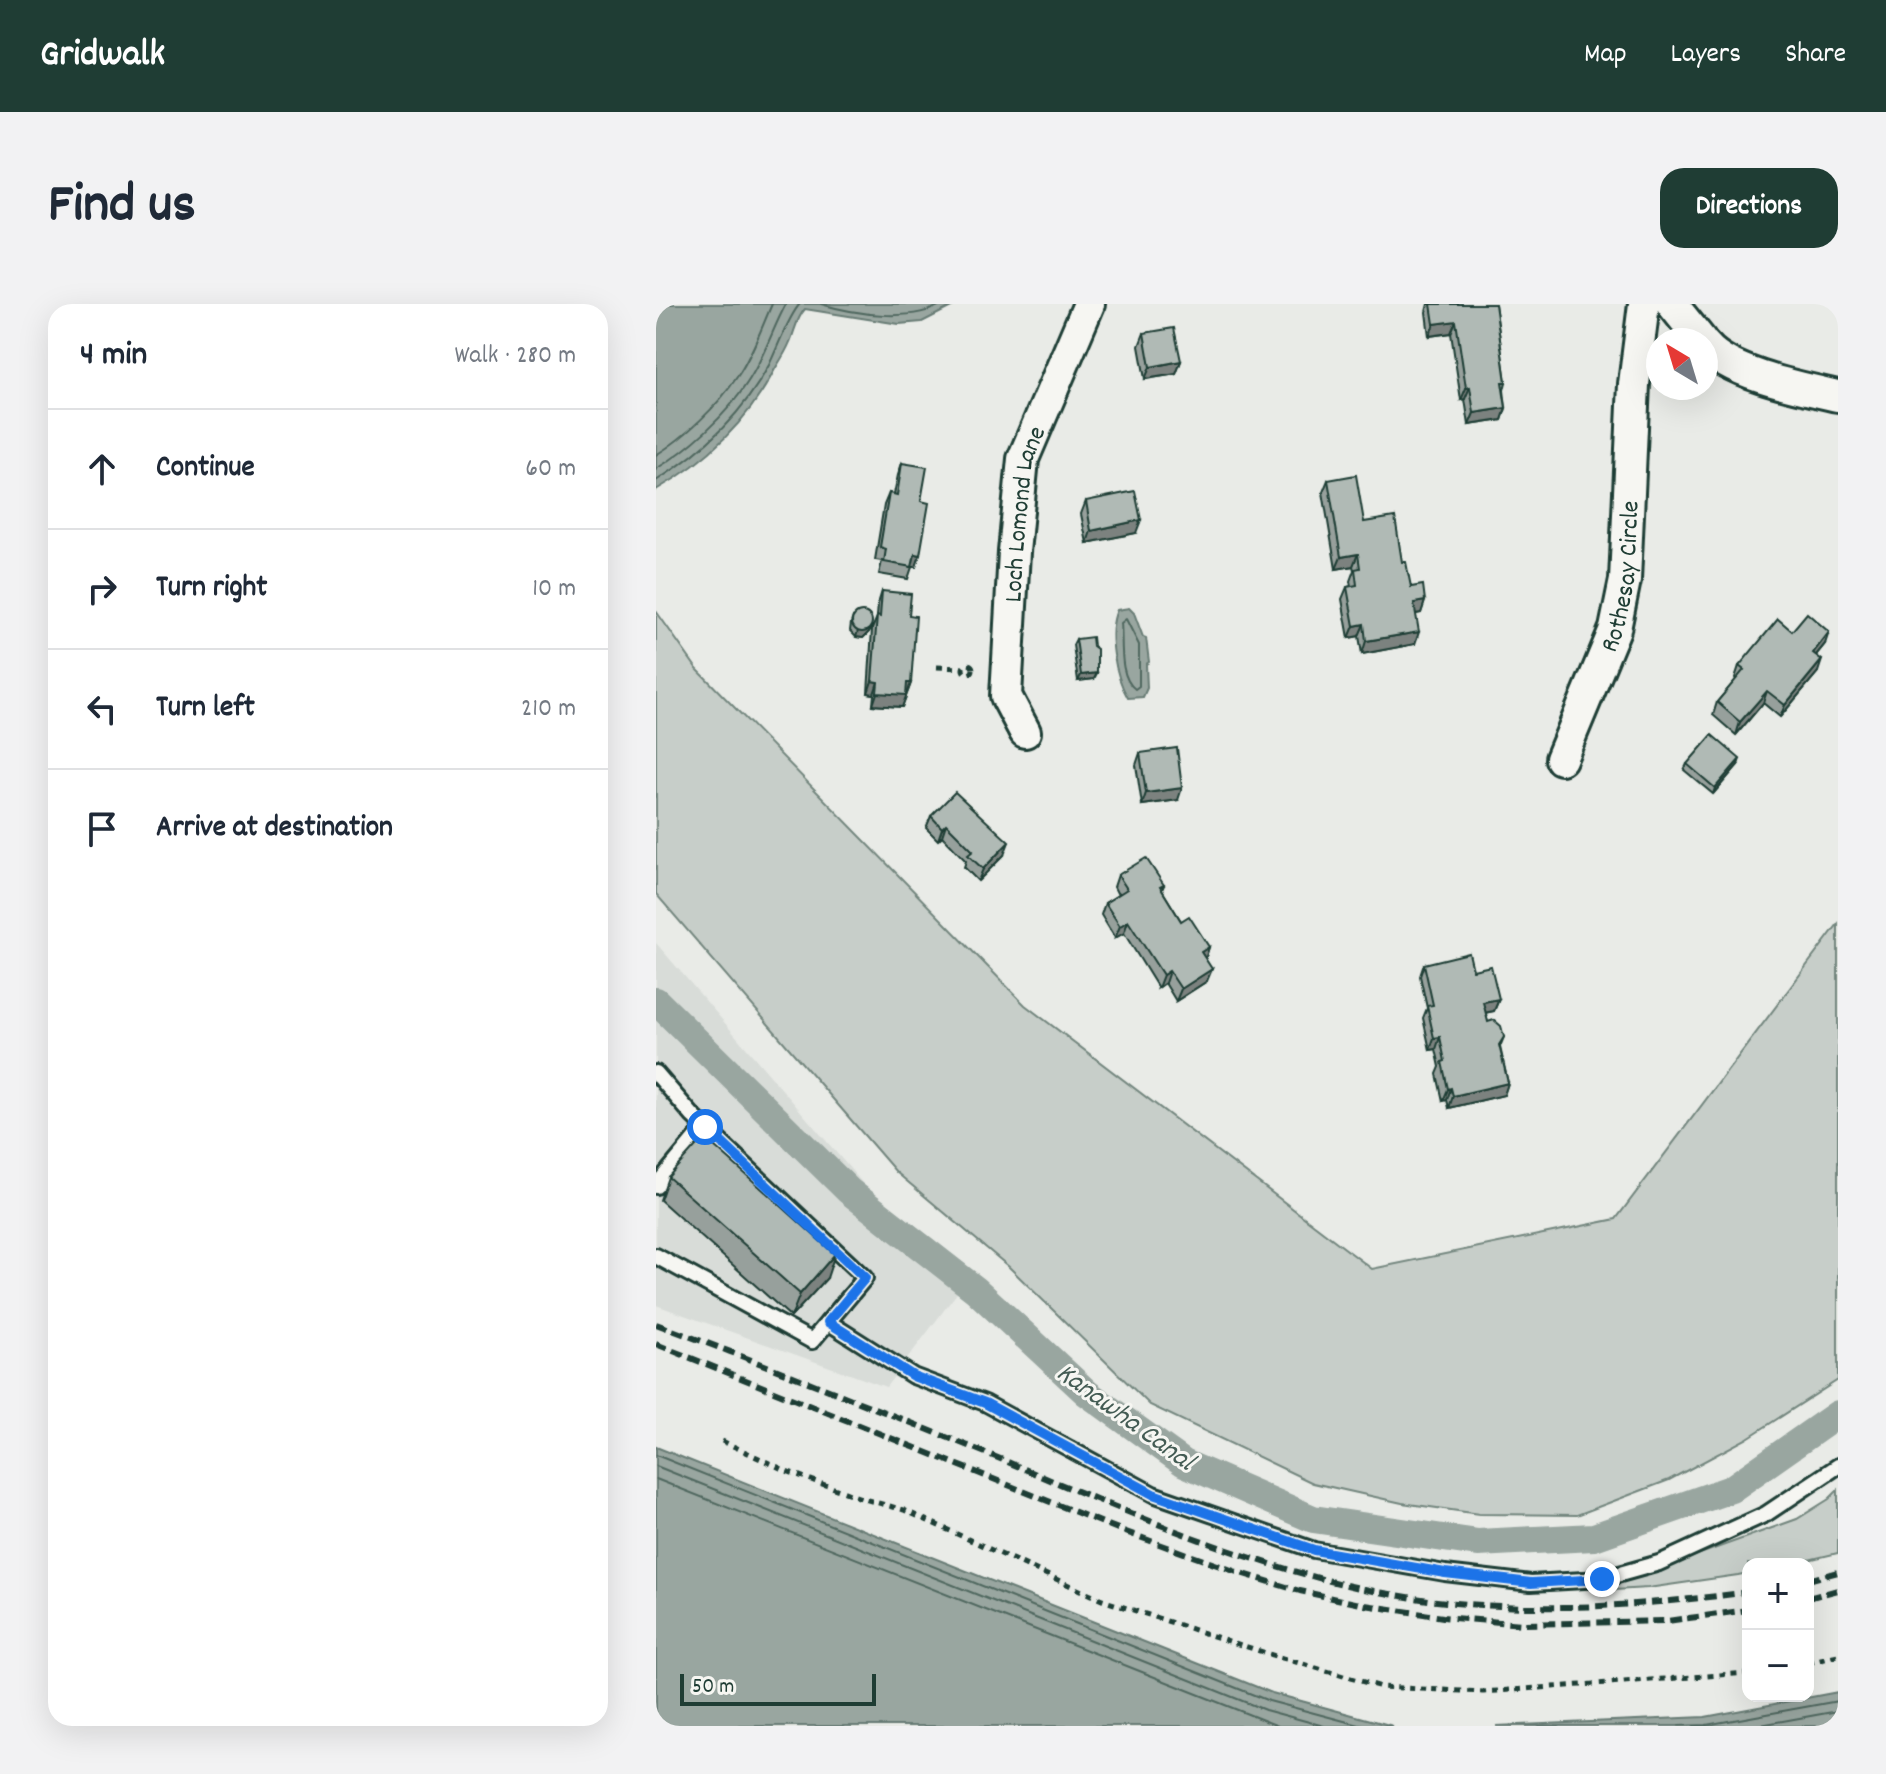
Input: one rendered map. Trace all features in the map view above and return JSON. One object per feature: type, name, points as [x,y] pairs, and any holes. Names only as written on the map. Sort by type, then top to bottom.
[{"type":"street","name":"Loch Lomond Lane","points":[[1025,732],[1006,696],[1023,459],[1089,304]]},
{"type":"street","name":"Rothesay Circle","points":[[1561,759],[1615,629],[1622,592],[1646,379],[1644,304]]},
{"type":"street","points":[[1672,304],[1690,328]]},
{"type":"street","points":[[1718,356],[1753,373],[1838,396]]},
{"type":"lane","points":[[656,1073],[705,1127],[865,1278],[812,1341],[656,1256]]},
{"type":"lane","points":[[656,1186],[705,1127]]},
{"type":"lane","points":[[828,1322],[913,1376],[985,1403],[1153,1494],[1314,1550],[1445,1573],[1531,1583],[1602,1579],[1659,1563],[1766,1514],[1838,1466]]},
{"type":"path","points":[[937,667],[963,668]]},
{"type":"path","points":[[722,1441],[789,1472],[904,1510],[1102,1600],[1381,1687],[1483,1692],[1742,1673]]},
{"type":"path","points":[[1814,1662],[1838,1656]]},
{"type":"shaded area","points":[[656,611],[697,669],[1025,1005],[1372,1269],[1616,1219],[1838,924],[1838,1380],[1746,1439],[1669,1480],[1577,1515],[1479,1514],[1402,1503],[1313,1483],[1150,1405],[1009,1267],[896,1172],[656,894]]},
{"type":"shaded area","points":[[656,943],[957,1293],[886,1387],[656,1305]]},
{"type":"shaded area","points":[[1838,1490],[1838,1553],[1814,1559],[1742,1558],[1742,1574],[1648,1588],[1597,1591],[1797,1519]]},
{"type":"water","points":[[656,304],[957,304],[922,322],[899,324],[805,309],[783,356],[739,422],[709,453],[656,490]]},
{"type":"water","points":[[1129,608],[1146,638],[1149,662],[1146,664],[1147,688],[1143,697],[1128,698],[1119,678],[1114,654],[1114,619],[1117,610]]},
{"type":"water","points":[[656,1447],[1272,1693],[1393,1726],[656,1726]]},
{"type":"water","points":[[1838,1692],[1838,1726],[1496,1726],[1705,1717],[1785,1702],[1814,1702],[1814,1697]]},
{"type":"building","points":[[1431,304],[1495,304],[1506,382],[1502,382],[1506,408],[1474,413],[1470,387],[1466,388],[1456,321],[1434,324]]},
{"type":"building","points":[[1174,328],[1181,361],[1150,367],[1144,333]]},
{"type":"building","points":[[902,463],[927,467],[921,501],[929,503],[920,555],[915,554],[912,567],[884,562],[886,549],[880,547],[889,493],[897,495]]},
{"type":"building","points":[[1356,475],[1364,522],[1395,517],[1402,562],[1406,562],[1411,587],[1423,585],[1425,601],[1414,603],[1419,632],[1366,641],[1364,624],[1354,626],[1347,587],[1357,585],[1355,569],[1360,568],[1358,554],[1341,557],[1328,480]]},
{"type":"building","points":[[1135,491],[1141,520],[1091,531],[1086,501]]},
{"type":"building","points":[[882,591],[911,594],[909,615],[916,616],[911,683],[907,683],[906,695],[877,693],[878,682],[872,681]]},
{"type":"building","points":[[862,612],[869,615],[872,622],[869,629],[862,632],[855,629],[852,622],[855,615]]},
{"type":"building","points":[[1807,613],[1829,632],[1813,653],[1822,660],[1785,705],[1767,691],[1740,722],[1717,702],[1744,670],[1739,666],[1778,619],[1792,631]]},
{"type":"building","points":[[1092,637],[1093,646],[1097,649],[1097,673],[1081,675],[1076,639]]},
{"type":"building","points":[[1712,735],[1740,759],[1715,788],[1687,764]]},
{"type":"building","points":[[1177,748],[1182,788],[1146,793],[1140,753]]},
{"type":"building","points":[[955,792],[1009,842],[983,869],[968,855],[973,851],[946,824],[942,828],[931,816]]},
{"type":"building","points":[[1146,858],[1164,885],[1160,887],[1181,921],[1189,916],[1209,947],[1201,952],[1212,969],[1181,989],[1169,971],[1163,975],[1128,921],[1120,926],[1105,903],[1127,889],[1118,875]]},
{"type":"building","points":[[1469,953],[1473,970],[1491,966],[1499,999],[1483,1002],[1488,1022],[1494,1020],[1501,1026],[1504,1037],[1499,1045],[1508,1083],[1453,1096],[1451,1088],[1448,1089],[1442,1062],[1445,1061],[1440,1037],[1434,1038],[1427,1006],[1433,1005],[1424,964]]},
{"type":"building","points":[[704,1137],[835,1254],[800,1294],[668,1177]]},
{"type":"waterway","name":"Kanawha Canal","points":[[656,1001],[849,1191],[976,1290],[1087,1393],[1184,1463],[1313,1519],[1478,1543],[1594,1537],[1731,1489],[1838,1414]]},
{"type":"railway","points":[[656,1324],[1187,1535],[1323,1579],[1416,1598],[1511,1607],[1606,1606],[1742,1593]]},
{"type":"railway","points":[[656,1344],[1123,1531],[1300,1591],[1443,1617],[1522,1624],[1667,1621],[1742,1611]]},
{"type":"railway","points":[[1814,1578],[1838,1572]]},
{"type":"railway","points":[[1814,1596],[1838,1590]]},
{"type":"route","points":[[705,1127],[865,1278],[828,1322],[913,1376],[985,1403],[1153,1494],[1314,1550],[1445,1573],[1531,1583],[1602,1579]]}]
